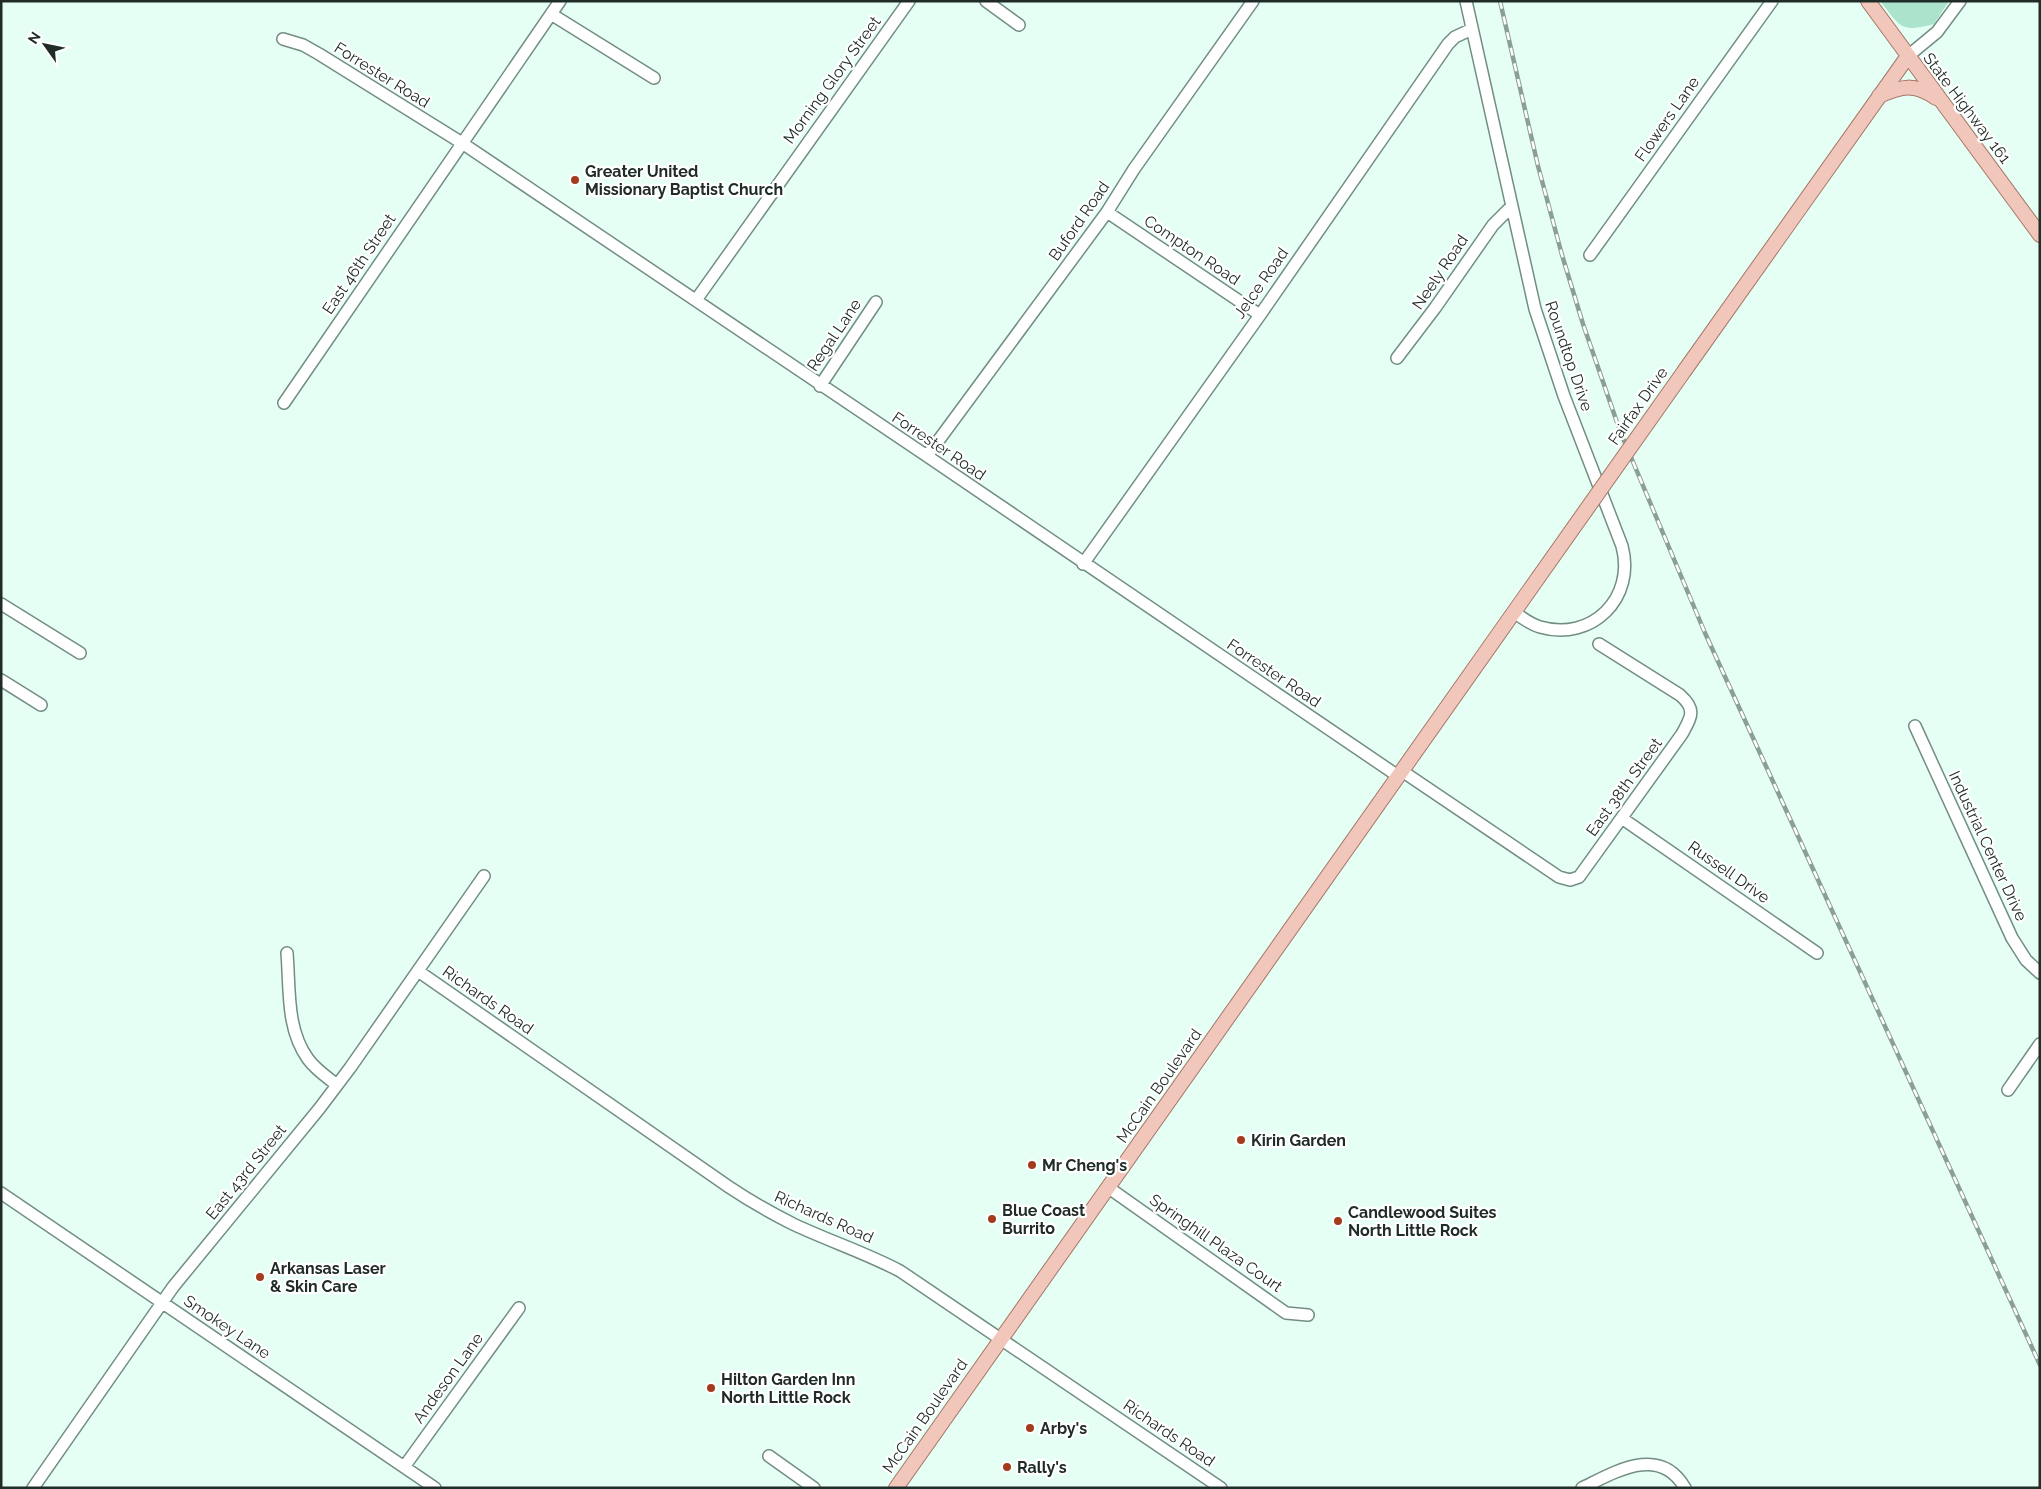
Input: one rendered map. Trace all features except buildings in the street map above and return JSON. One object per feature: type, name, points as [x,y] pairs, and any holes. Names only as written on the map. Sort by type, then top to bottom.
[{"type":"main road","name":"State Highway 161","points":[[1868,1],[2040,235]]},
{"type":"main road","name":"Fairfax Drive","points":[[1400,774],[1908,56]]},
{"type":"main road","points":[[1878,97],[1894,90],[1909,87],[1926,92],[1942,103]]},
{"type":"main road","name":"McCain Boulevard","points":[[896,1488],[1400,774]]},
{"type":"street","points":[[462,143],[560,1]]},
{"type":"street","name":"Morning Glory Street","points":[[696,300],[909,1]]},
{"type":"street","points":[[986,1],[1020,25]]},
{"type":"street","name":"Buford Road","points":[[927,456],[1107,212],[1134,169],[1253,1]]},
{"type":"street","name":"Roundtop Drive","points":[[1466,1],[1535,308],[1564,396],[1618,534],[1625,561],[1623,582],[1618,596],[1605,613],[1589,624],[1571,629],[1548,629],[1533,624],[1514,612]]},
{"type":"street","name":"Flowers Lane","points":[[1590,256],[1772,1]]},
{"type":"street","points":[[1908,56],[1937,32],[1960,1]]},
{"type":"street","points":[[551,14],[654,78]]},
{"type":"street","name":"Jelce Road","points":[[1083,564],[1260,315],[1448,44],[1455,37],[1472,29]]},
{"type":"street","name":"Forrester Road","points":[[283,39],[302,45],[319,54],[462,143],[696,300],[820,386],[927,456],[1083,564],[1400,774],[1560,877],[1570,880],[1579,877]]},
{"type":"street","name":"East 46th Street","points":[[284,403],[462,143]]},
{"type":"street","name":"Neely Road","points":[[1397,358],[1436,308],[1482,239],[1504,211],[1512,206]]},
{"type":"street","name":"Compton Road","points":[[1107,212],[1260,315]]},
{"type":"street","name":"Regal Lane","points":[[820,386],[876,302]]},
{"type":"street","points":[[1,604],[80,652]]},
{"type":"street","name":"East 38th Street","points":[[1579,877],[1682,734],[1691,714],[1690,705],[1680,695],[1599,644]]},
{"type":"street","points":[[2,682],[41,705]]},
{"type":"street","name":"Industrial Center Drive","points":[[1915,726],[2012,938],[2026,960],[2040,973]]},
{"type":"street","name":"Russell Drive","points":[[1623,818],[1817,952]]},
{"type":"street","name":"East 43rd Street","points":[[33,1488],[162,1303],[337,1085],[484,876]]},
{"type":"street","points":[[287,954],[291,1017],[300,1047],[312,1064],[337,1085]]},
{"type":"street","name":"Richards Road","points":[[418,971],[759,1206],[795,1225],[872,1256],[900,1271],[1221,1488]]},
{"type":"street","points":[[2008,1090],[2040,1044]]},
{"type":"street","name":"Springhill Plaza Court","points":[[1108,1188],[1286,1312],[1308,1315]]},
{"type":"street","name":"Smokey Lane","points":[[1,1194],[435,1488]]},
{"type":"street","name":"Andeson Lane","points":[[404,1467],[519,1308]]},
{"type":"street","points":[[769,1456],[814,1488]]},
{"type":"street","points":[[1582,1488],[1618,1470],[1634,1465],[1662,1467],[1674,1474],[1686,1488]]},
{"type":"green space","points":[[1880,1],[1949,1],[1934,24],[1908,28],[1897,22]]},
{"type":"railway","points":[[1500,1],[1538,166],[1562,255],[1583,324],[1620,431],[1705,633],[2040,1365]]},
{"type":"place","name":"Greater United Missionary Baptist Church","points":[[575,180]]},
{"type":"place","name":"Kirin Garden","points":[[1241,1140]]},
{"type":"place","name":"Mr Cheng's","points":[[1032,1165]]},
{"type":"place","name":"Blue Coast Burrito","points":[[992,1219]]},
{"type":"place","name":"Candlewood Suites North Little Rock","points":[[1338,1221]]},
{"type":"place","name":"Arkansas Laser & Skin Care","points":[[260,1277]]},
{"type":"place","name":"Hilton Garden Inn North Little Rock","points":[[711,1388]]},
{"type":"place","name":"Arby's","points":[[1030,1428]]},
{"type":"place","name":"Rally's","points":[[1007,1467]]}]
